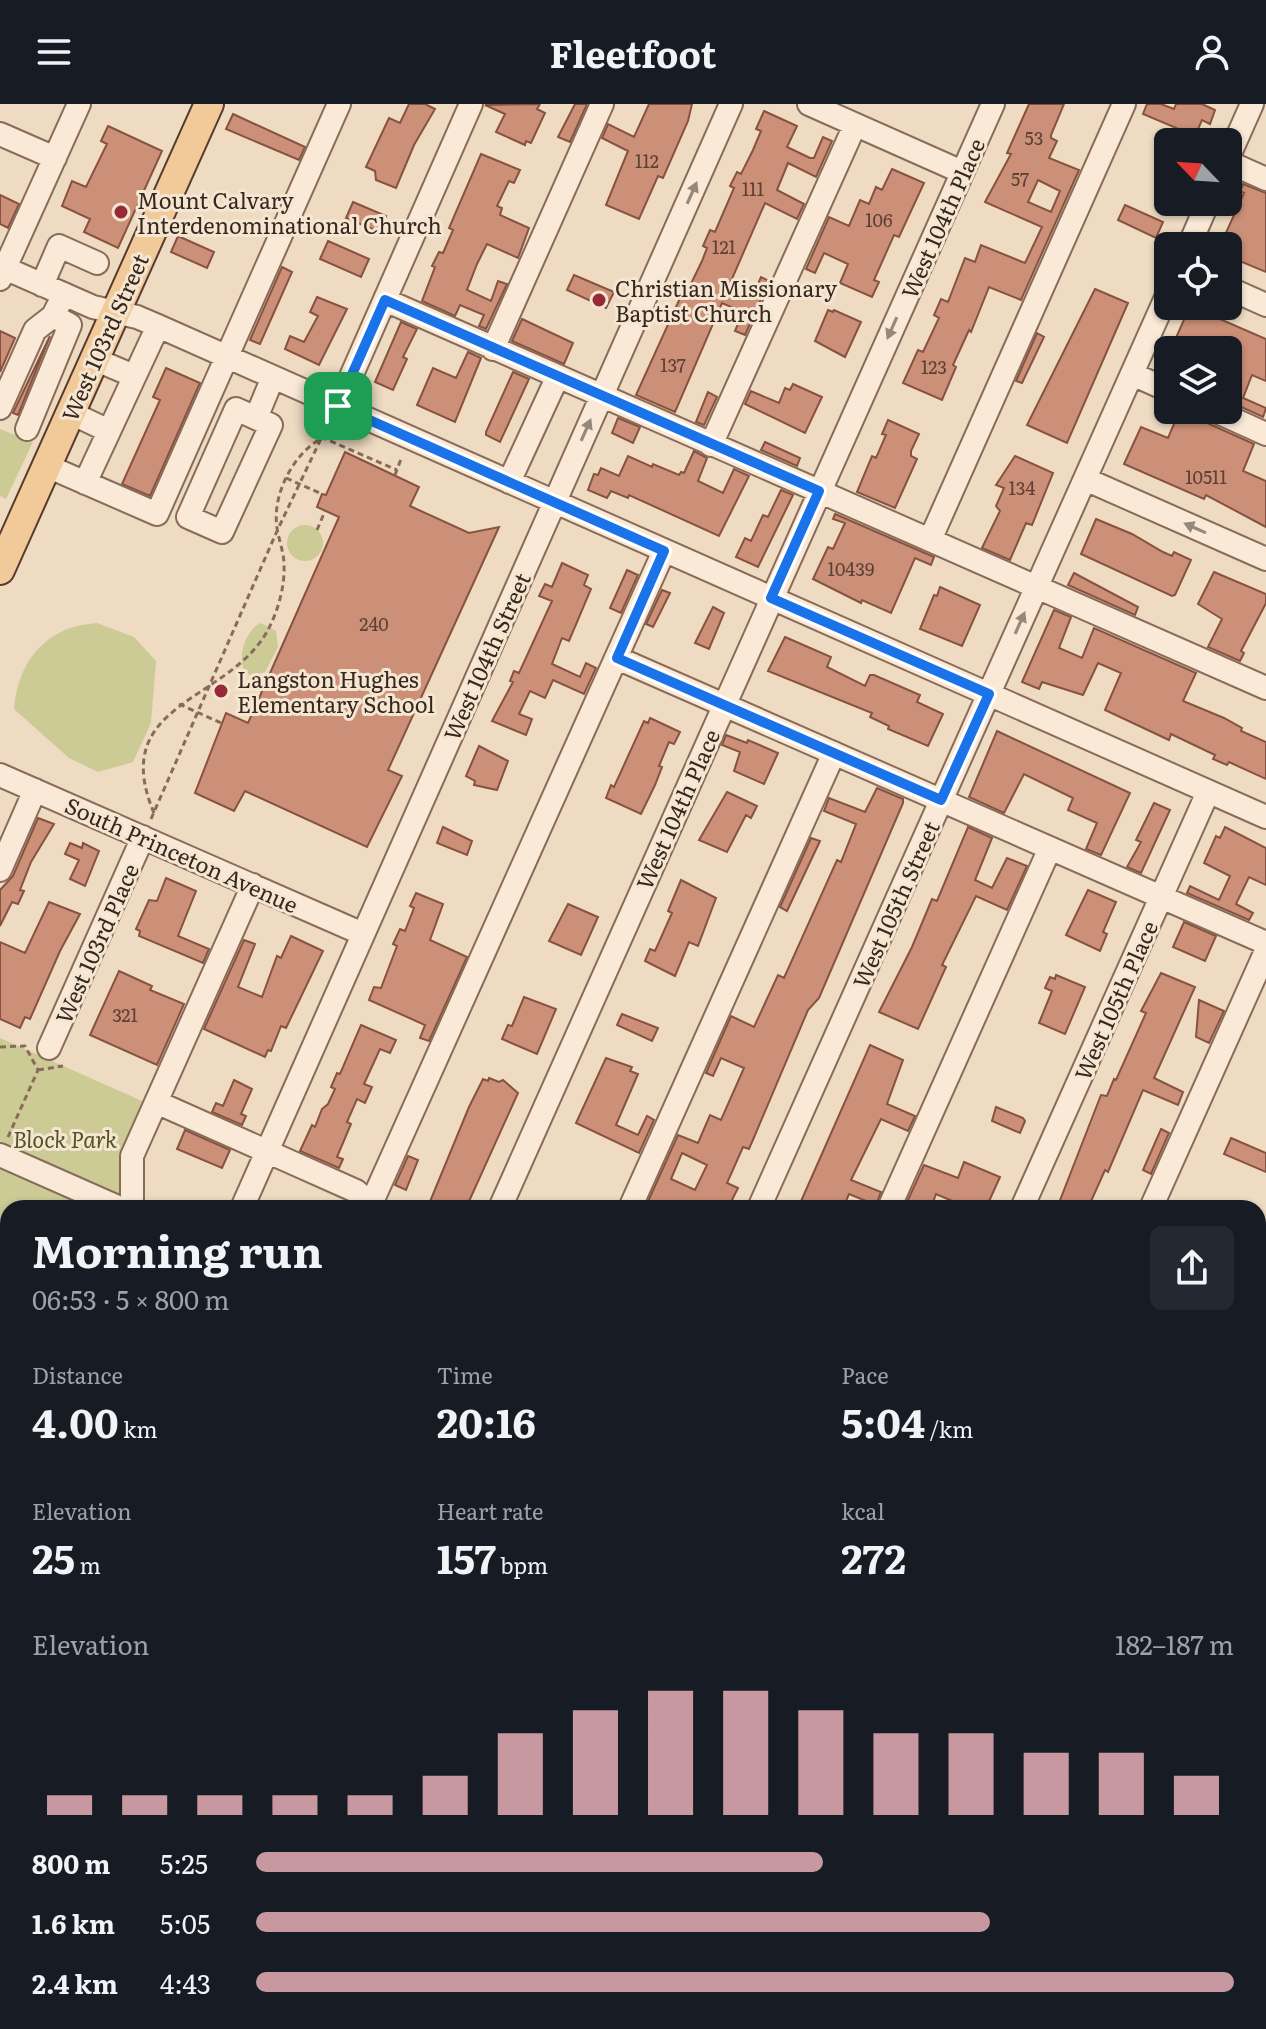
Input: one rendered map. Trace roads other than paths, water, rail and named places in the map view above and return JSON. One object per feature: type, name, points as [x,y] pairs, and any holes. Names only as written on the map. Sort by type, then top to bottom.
[{"type":"main road","name":"West 103rd Street","points":[[0,570],[9,525],[52,455],[208,104]]},
{"type":"street","points":[[79,104],[2,272],[158,326],[273,377],[333,415],[554,501],[1266,817]]},
{"type":"street","points":[[0,415],[27,429],[85,483],[157,514],[339,104]]},
{"type":"street","points":[[333,415],[471,104]]},
{"type":"street","points":[[493,349],[602,104]]},
{"type":"street","name":"West 104th Street","points":[[246,1200],[731,104]]},
{"type":"street","points":[[809,104],[962,172]]},
{"type":"street","name":"West 104th Place","points":[[504,1200],[993,104]]},
{"type":"street","points":[[930,540],[1124,104]]},
{"type":"street","points":[[1242,128],[1252,104]]},
{"type":"street","points":[[711,445],[855,125]]},
{"type":"street","points":[[0,134],[55,158]]},
{"type":"street","points":[[1242,167],[1266,179]]},
{"type":"street","points":[[35,235],[97,263]]},
{"type":"street","points":[[42,285],[59,246]]},
{"type":"street","points":[[0,408],[35,330],[53,316],[64,294]]},
{"type":"street","points":[[1242,294],[1266,305]]},
{"type":"street","points":[[385,300],[1266,688]]},
{"type":"street","points":[[27,429],[70,325],[53,316]]},
{"type":"street","name":"West 105th Street","points":[[763,1200],[1156,320]]},
{"type":"street","points":[[85,483],[158,326]]},
{"type":"street","points":[[94,359],[134,376]]},
{"type":"street","points":[[1132,374],[1154,384]]},
{"type":"street","points":[[256,418],[273,377]]},
{"type":"street","points":[[509,482],[557,378]]},
{"type":"street","points":[[236,409],[256,418],[271,425],[222,532],[188,517],[236,409]]},
{"type":"street","points":[[71,413],[109,431]]},
{"type":"street","points":[[1242,423],[1266,434]]},
{"type":"street","points":[[1085,479],[1266,559]]},
{"type":"street","points":[[376,1200],[664,551]]},
{"type":"street","points":[[617,658],[1266,943]]},
{"type":"street","points":[[634,1200],[834,753]]},
{"type":"street","name":"South Princeton Avenue","points":[[0,775],[147,828],[253,885],[363,934]]},
{"type":"street","points":[[0,870],[35,790]]},
{"type":"street","name":"West 105th Place","points":[[1026,1200],[1208,792]]},
{"type":"street","name":"West 103rd Place","points":[[49,1048],[147,828]]},
{"type":"street","points":[[893,1200],[1050,848]]},
{"type":"street","points":[[132,1200],[132,1156],[253,885]]},
{"type":"street","points":[[1155,1200],[1266,951]]},
{"type":"street","points":[[156,1102],[356,1191],[366,1200]]},
{"type":"street","points":[[0,1155],[102,1200]]},
{"type":"place","name":"Mount Calvary Interdenominational Church","points":[[121,212]]},
{"type":"place","name":"Christian Missionary Baptist Church","points":[[599,300]]},
{"type":"place","name":"Langston Hughes Elementary School","points":[[221,691]]},
{"type":"park label","name":"Block Park","points":[[65,1138]]}]
